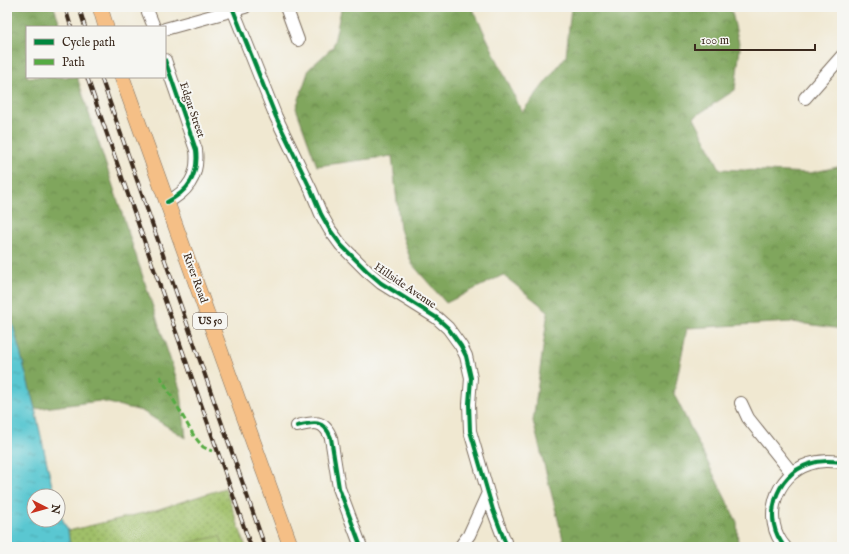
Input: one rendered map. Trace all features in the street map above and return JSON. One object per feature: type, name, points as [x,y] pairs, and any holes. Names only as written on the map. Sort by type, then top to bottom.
[{"type":"main road","points":[[100,7],[106,26]]},
{"type":"main road","name":"River Road","points":[[122,78],[291,547]]},
{"type":"street","points":[[146,7],[154,26]]},
{"type":"street","points":[[166,29],[233,9],[245,7]]},
{"type":"street","points":[[286,7],[298,40]]},
{"type":"street","name":"Hillside Avenue","points":[[233,9],[276,118],[330,230],[341,245],[366,271],[381,283],[437,318],[448,328],[461,346],[471,378],[469,404],[470,431],[488,493],[507,547]]},
{"type":"street","points":[[805,98],[842,56]]},
{"type":"street","name":"Edgar Street","points":[[166,63],[196,150],[197,158],[195,172],[188,186],[178,197],[167,202]]},
{"type":"street","points":[[741,403],[748,418],[792,474]]},
{"type":"street","points":[[297,426],[312,422],[324,427],[328,432],[331,438],[339,488],[361,547]]},
{"type":"street","points":[[785,547],[777,534],[773,516],[778,491],[784,482],[792,474],[808,464],[820,461],[842,462]]},
{"type":"street","points":[[460,547],[469,535],[488,493]]},
{"type":"green space","points":[[7,7],[54,7],[61,26],[26,26],[26,78],[77,78],[181,392],[186,438],[142,411],[100,401],[35,409],[7,302]]},
{"type":"green space","points":[[338,7],[472,7],[522,112],[566,56],[571,7],[733,7],[731,8],[740,48],[735,90],[694,117],[720,169],[810,173],[842,166],[842,329],[792,322],[687,328],[674,394],[737,522],[738,547],[565,547],[533,421],[548,311],[503,275],[446,303],[412,264],[400,229],[392,156],[317,166],[296,108],[309,69],[333,47],[341,10]]},
{"type":"green space","points":[[225,488],[246,547],[70,547],[68,531],[156,510]]},
{"type":"green space","points":[[220,536],[224,547],[185,547],[187,543]]},
{"type":"water","points":[[7,302],[35,409],[53,488],[26,488],[26,528],[66,528],[66,527],[70,547],[7,547]]},
{"type":"railway","points":[[65,7],[71,26]]},
{"type":"railway","points":[[79,7],[85,26]]},
{"type":"railway","points":[[87,78],[251,547]]},
{"type":"railway","points":[[101,78],[265,547]]},
{"type":"marked path","points":[[160,376],[194,436],[203,447],[212,451]]},
{"type":"cycle path","points":[[232,7],[276,117],[321,214],[330,230],[341,245],[367,271],[381,283],[437,318],[448,328],[461,346],[466,356],[471,378],[469,404],[470,431],[493,510],[507,547]]},
{"type":"cycle path","points":[[166,63],[196,150],[197,159],[194,175],[187,187],[175,198],[167,202]]},
{"type":"cycle path","points":[[297,426],[317,423],[328,432],[331,438],[339,488],[361,547]]},
{"type":"cycle path","points":[[785,547],[778,536],[774,524],[773,512],[775,500],[780,488],[797,470],[809,464],[821,461],[842,462]]}]
